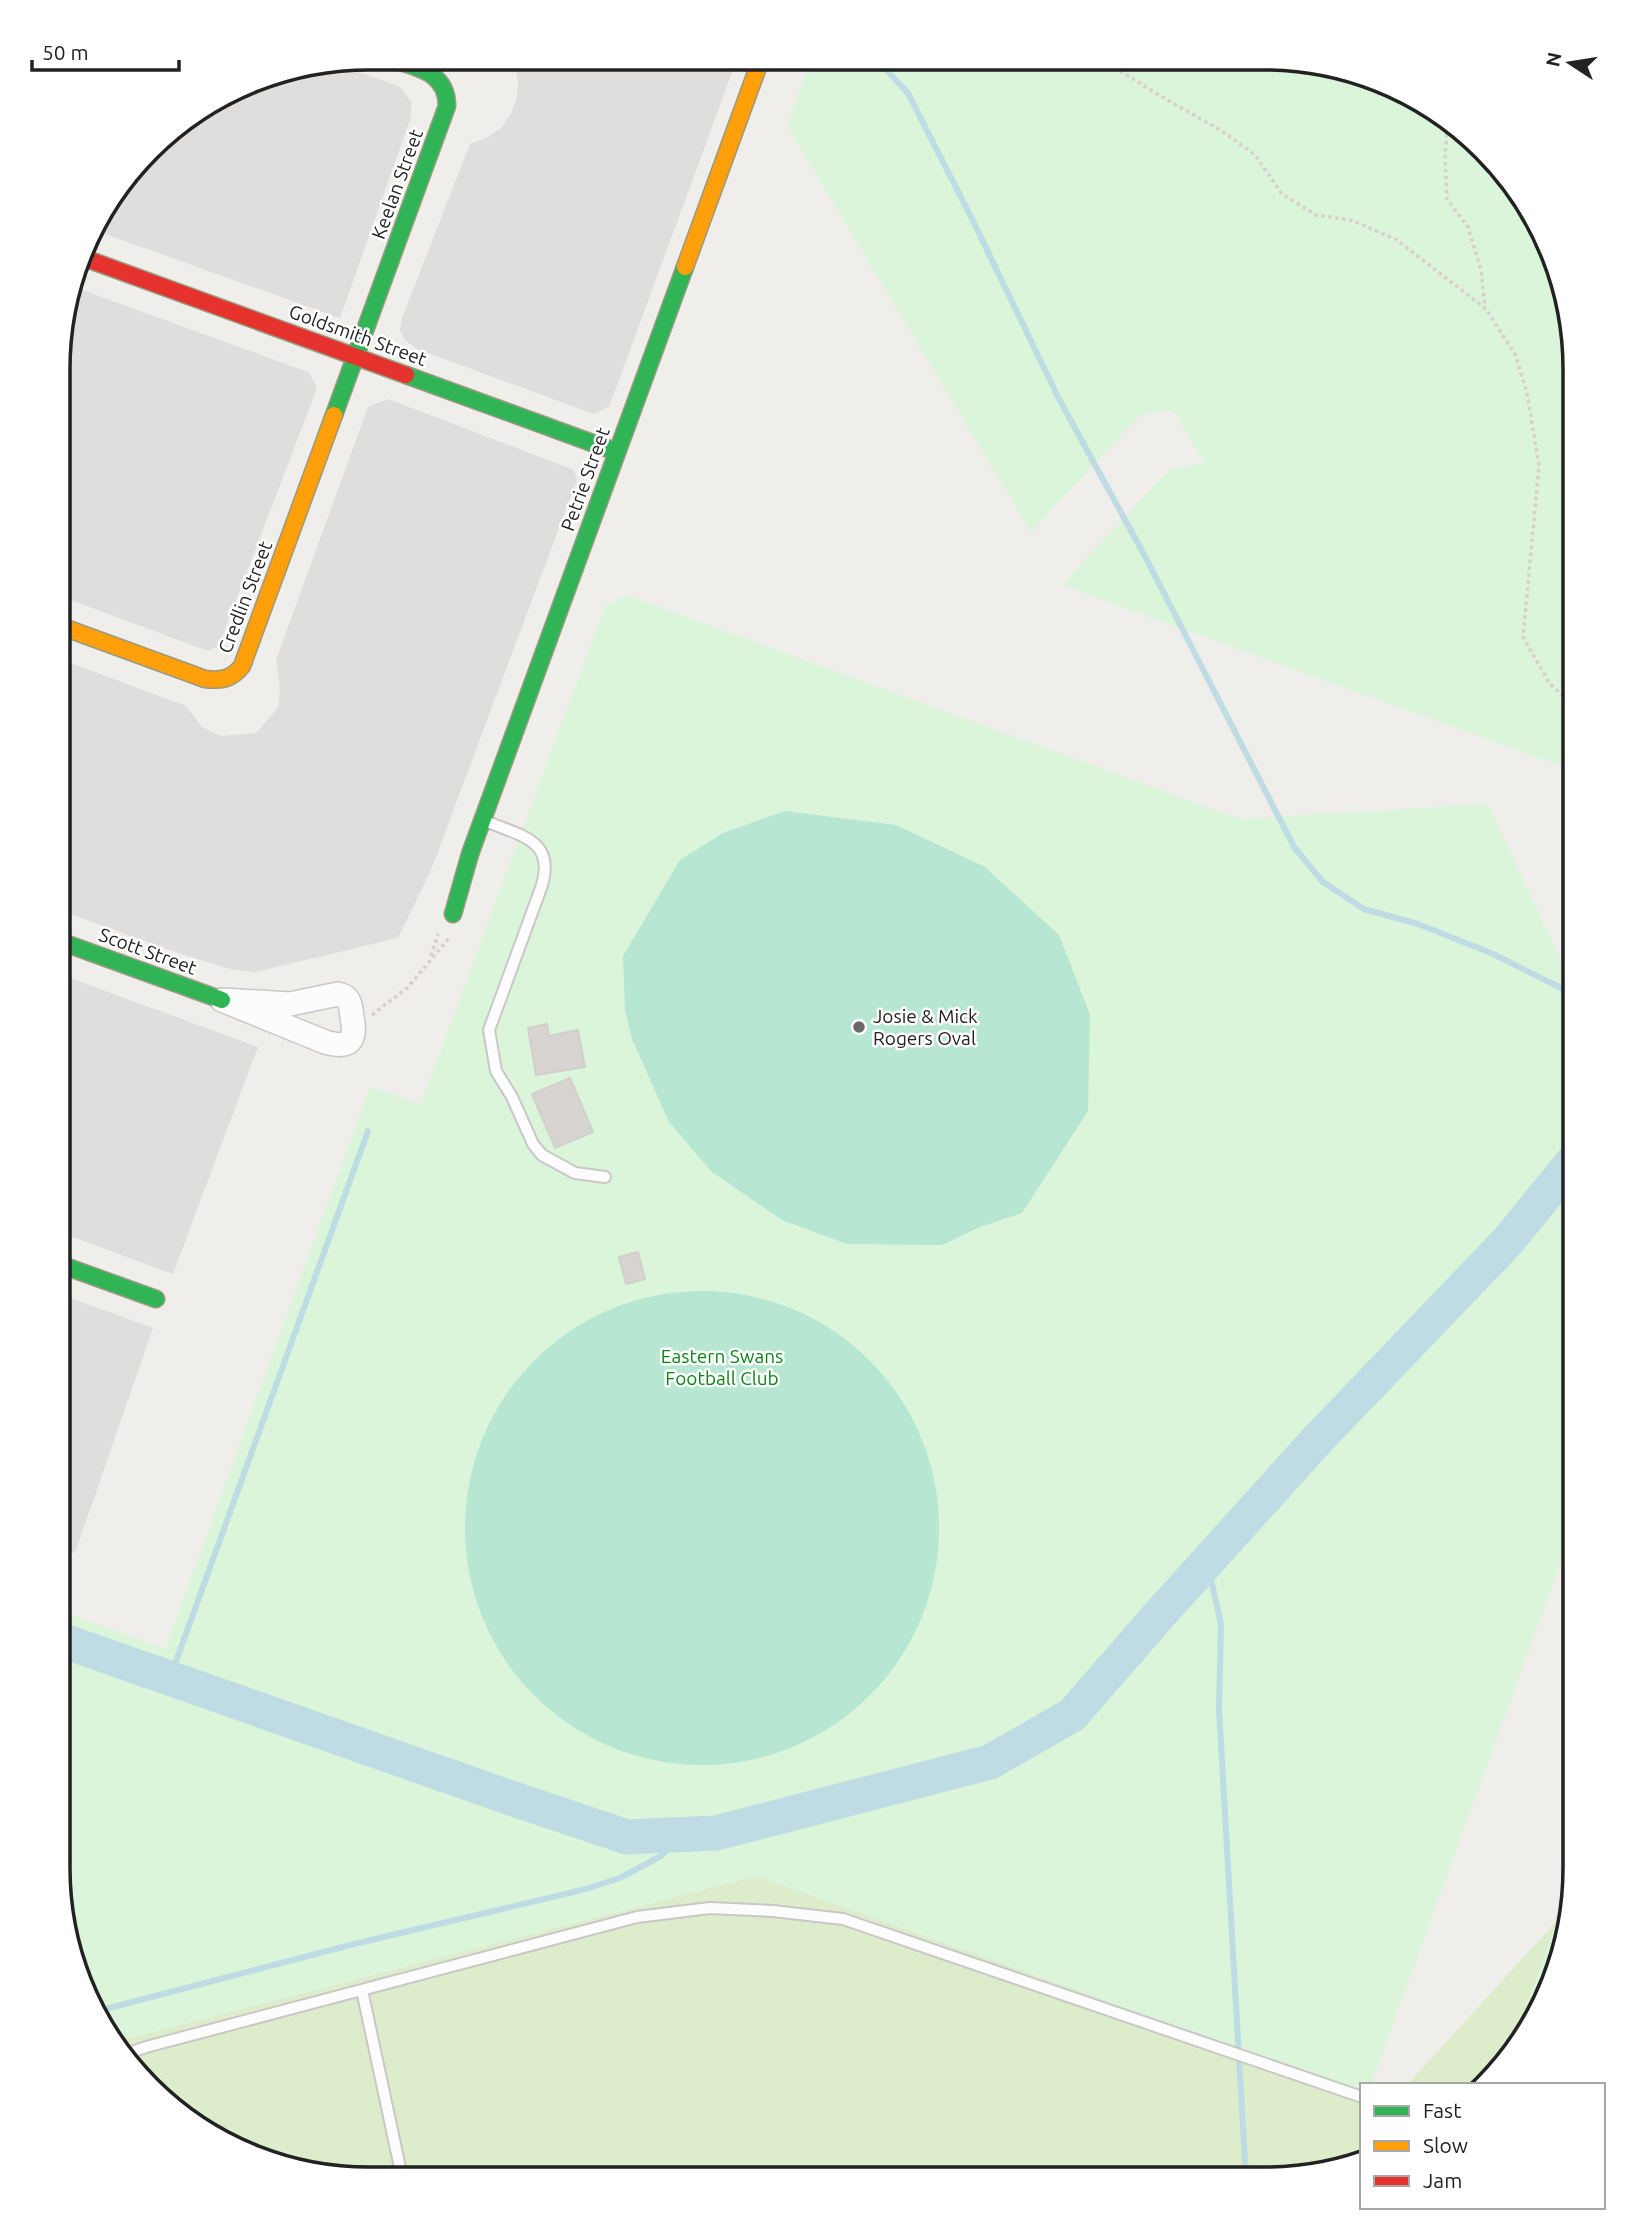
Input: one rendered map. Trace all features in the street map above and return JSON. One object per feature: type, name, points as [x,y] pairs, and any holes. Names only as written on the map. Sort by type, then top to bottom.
[{"type":"street","name":"Keelan Street","points":[[356,357],[443,122],[448,98],[446,89],[435,76],[419,70]]},
{"type":"street","name":"Petrie Street","points":[[453,914],[482,820],[757,70]]},
{"type":"street","name":"Goldsmith Street","points":[[91,260],[617,452]]},
{"type":"street","name":"Credlin Street","points":[[70,630],[205,679],[222,680],[237,673],[247,654],[356,357]]},
{"type":"street","name":"Scott Street","points":[[70,945],[222,1000]]},
{"type":"street","points":[[343,995],[349,1003],[354,1034],[345,1044],[334,1045],[222,1000],[290,1004],[343,995]]},
{"type":"street","points":[[70,1268],[156,1299]]},
{"type":"lane","points":[[482,820],[534,842],[544,855],[546,868],[489,1030],[496,1071],[512,1097],[533,1144],[542,1155],[575,1173],[605,1177]]},
{"type":"lane","points":[[133,2051],[637,1917],[710,1908],[843,1919],[1360,2097]]},
{"type":"lane","points":[[362,1990],[400,2167]]},
{"type":"path","points":[[1118,70],[1222,131],[1255,155],[1282,194],[1316,215],[1351,220],[1397,240],[1486,309],[1515,354],[1527,393],[1539,466],[1523,637],[1550,684],[1563,695]]},
{"type":"path","points":[[1447,133],[1447,199],[1468,227],[1481,270],[1486,309]]},
{"type":"path","points":[[381,1007],[408,987],[429,962]]},
{"type":"shaded area","points":[[516,70],[733,70],[609,407],[594,414],[417,349],[405,340],[400,330],[402,318],[470,144],[501,128],[511,114],[517,97]]},
{"type":"shaded area","points":[[356,71],[400,87],[411,102],[411,117],[340,318],[103,233],[120,203],[157,157],[203,120],[254,93],[291,80]]},
{"type":"shaded area","points":[[81,289],[310,373],[317,388],[219,645],[208,651],[70,600],[70,369],[73,330]]},
{"type":"shaded area","points":[[388,399],[574,470],[577,480],[431,870],[398,938],[255,972],[234,970],[187,956],[70,914],[70,663],[186,706],[202,727],[221,736],[256,733],[278,708],[280,689],[276,660],[368,407]]},
{"type":"shaded area","points":[[70,978],[258,1047],[173,1274],[70,1236]]},
{"type":"shaded area","points":[[70,1298],[153,1328],[75,1553],[70,1551]]},
{"type":"green space","points":[[807,70],[1264,70],[1323,76],[1379,93],[1414,110],[1461,144],[1489,172],[1523,219],[1540,254],[1557,310],[1563,369],[1563,767],[1062,585],[1169,470],[1205,463],[1173,410],[1140,415],[1031,532],[787,126]]},
{"type":"green space","name":"Eastern Swans Football Club","points":[[626,595],[1240,819],[1488,804],[1563,964],[1563,1556],[1372,2083],[1360,2083],[1360,2091],[757,1876],[124,2039],[110,2018],[93,1983],[80,1946],[71,1888],[70,1614],[165,1649],[370,1087],[421,1104],[605,606]]},
{"type":"green space","name":"Josie & Mick Rogers Oval","points":[[785,811],[896,825],[985,867],[1059,935],[1090,1015],[1088,1111],[1022,1213],[980,1227],[942,1245],[847,1244],[782,1220],[712,1172],[669,1122],[632,1039],[625,1010],[623,956],[680,860],[723,833]]},
{"type":"green space","name":"Eastern Swans Football Club","points":[[702,1291],[748,1296],[793,1309],[834,1331],[869,1361],[899,1396],[921,1437],[934,1482],[939,1528],[934,1574],[921,1619],[899,1660],[869,1695],[834,1725],[793,1747],[748,1760],[702,1765],[656,1760],[611,1747],[570,1725],[535,1695],[505,1660],[483,1619],[470,1574],[465,1528],[470,1482],[483,1437],[505,1396],[535,1361],[570,1331],[611,1309],[656,1296]]},
{"type":"green space","points":[[757,1876],[1360,2091],[1360,2151],[1323,2161],[1264,2167],[349,2166],[291,2157],[254,2144],[219,2127],[157,2080],[124,2039]]},
{"type":"green space","points":[[1559,1916],[1547,1964],[1520,2023]]},
{"type":"green space","points":[[1558,1919],[1547,1964],[1523,2018],[1476,2080],[1473,2083],[1409,2083]]},
{"type":"building","points":[[547,1024],[549,1036],[578,1030],[585,1067],[536,1075],[528,1028]]},
{"type":"building","points":[[570,1078],[593,1132],[555,1148],[532,1094]]},
{"type":"building","points":[[638,1252],[645,1279],[626,1284],[619,1257]]},
{"type":"waterway","points":[[886,70],[908,93],[1058,397],[1147,560],[1294,847],[1323,882],[1364,909],[1418,924],[1491,953],[1563,989]]},
{"type":"waterway","points":[[170,1678],[368,1131]]},
{"type":"waterway","points":[[70,1643],[627,1837],[716,1833],[990,1762],[1072,1715],[1318,1439],[1507,1242],[1563,1174]]},
{"type":"waterway","points":[[1207,1562],[1221,1624],[1219,1709],[1245,2167]]},
{"type":"waterway","points":[[105,2009],[354,1944],[582,1890],[620,1878],[661,1856],[682,1835]]},
{"type":"traffic: fast","points":[[334,415],[447,106],[442,85],[423,70]]},
{"type":"traffic: fast","points":[[453,914],[470,854],[685,267]]},
{"type":"traffic: fast","points":[[406,375],[617,452]]},
{"type":"traffic: fast","points":[[70,945],[222,1000]]},
{"type":"traffic: fast","points":[[70,1268],[156,1299]]},
{"type":"traffic: slow","points":[[685,267],[757,70]]},
{"type":"traffic: slow","points":[[70,630],[205,679],[221,679],[234,674],[242,666],[334,415]]},
{"type":"traffic: jam","points":[[91,260],[406,375]]},
{"type":"place","name":"Josie & Mick Rogers Oval","points":[[859,1027]]}]
